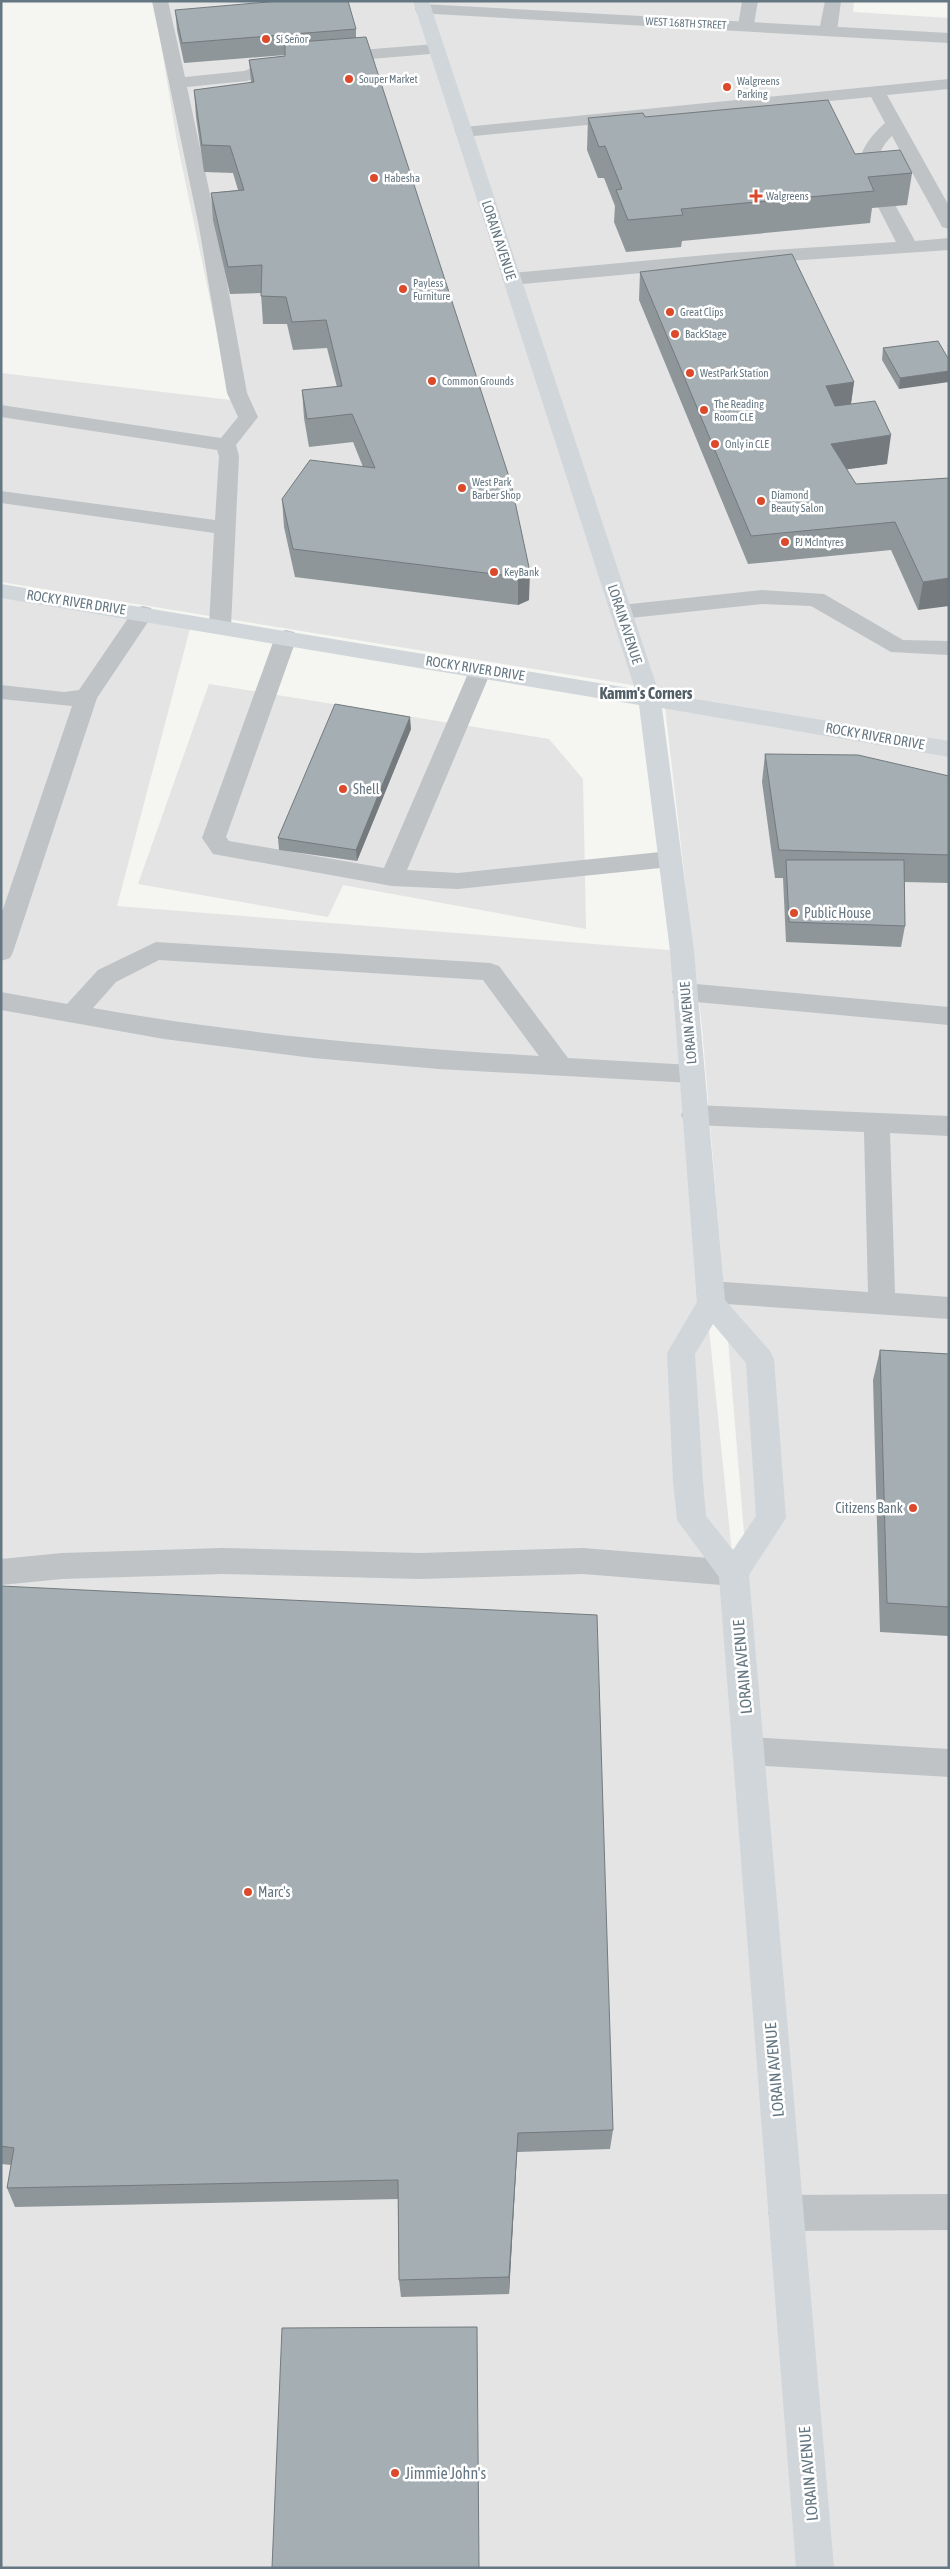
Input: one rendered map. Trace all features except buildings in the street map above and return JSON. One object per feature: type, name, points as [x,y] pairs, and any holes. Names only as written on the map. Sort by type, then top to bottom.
[{"type":"main road","name":"LORAIN AVENUE","points":[[422,5],[649,697],[685,992],[711,1297]]},
{"type":"main road","name":"ROCKY RIVER DRIVE","points":[[1,591],[481,669],[949,749]]},
{"type":"main road","points":[[711,1297],[760,1359],[771,1518],[734,1573],[692,1520],[689,1491],[681,1353],[711,1297]]},
{"type":"main road","name":"LORAIN AVENUE","points":[[734,1573],[815,2568]]},
{"type":"street","points":[[160,1],[208,227],[237,393],[248,417],[226,445]]},
{"type":"street","points":[[747,26],[750,1]]},
{"type":"street","points":[[828,31],[833,1]]},
{"type":"street","name":"WEST 168TH STREET","points":[[422,5],[948,40]]},
{"type":"street","points":[[319,58],[436,49]]},
{"type":"street","points":[[177,83],[247,76],[281,61],[300,59]]},
{"type":"street","points":[[464,132],[949,84]]},
{"type":"street","points":[[876,91],[949,223]]},
{"type":"street","points":[[873,184],[867,165],[868,156],[878,139],[894,124]]},
{"type":"street","points":[[887,207],[908,246]]},
{"type":"street","points":[[512,279],[728,259],[949,244]]},
{"type":"street","points":[[1,411],[226,445]]},
{"type":"street","points":[[220,626],[229,456],[226,445]]},
{"type":"street","points":[[1,497],[225,528]]},
{"type":"street","points":[[622,612],[762,597],[816,599],[899,647],[949,648]]},
{"type":"street","points":[[1,952],[86,698],[143,613]]},
{"type":"street","points":[[286,637],[214,838],[221,848],[392,878],[458,881],[670,859]]},
{"type":"street","points":[[392,878],[481,669]]},
{"type":"street","points":[[1,692],[64,699],[86,698]]},
{"type":"street","points":[[73,1014],[107,976],[156,952],[490,972],[561,1067]]},
{"type":"street","points":[[685,992],[949,1016]]},
{"type":"street","points":[[1,1001],[198,1034],[475,1062],[692,1074]]},
{"type":"street","points":[[694,1115],[949,1126]]},
{"type":"street","points":[[878,1123],[882,1304]]},
{"type":"street","points":[[711,1297],[949,1308]]},
{"type":"street","points":[[1,1572],[62,1566],[222,1560],[420,1566],[583,1561],[734,1573]]},
{"type":"street","points":[[748,1751],[949,1763]]},
{"type":"street","points":[[786,2213],[949,2212]]},
{"type":"shaded area","points":[[154,1],[854,1],[853,12],[949,18],[949,2568],[830,2568],[702,1027],[663,690],[1,582],[1,373],[231,400],[177,142]]},
{"type":"shaded area","points":[[1,591],[192,621],[117,906],[682,951],[687,1114],[734,1573],[813,2568],[1,2568]]},
{"type":"shaded area","points":[[209,684],[549,739],[583,779],[586,929],[343,885],[328,917],[138,884]]},
{"type":"place","name":"Si Señor","points":[[266,39]]},
{"type":"place","name":"Souper Market","points":[[349,79]]},
{"type":"place","name":"Walgreens Parking","points":[[727,87]]},
{"type":"place","name":"Habesha","points":[[374,178]]},
{"type":"place","name":"Walgreens","points":[[756,196]]},
{"type":"place","name":"Payless Furniture","points":[[403,289]]},
{"type":"place","name":"Great Clips","points":[[670,312]]},
{"type":"place","name":"BackStage","points":[[675,334]]},
{"type":"place","name":"WestPark Station","points":[[690,373]]},
{"type":"place","name":"Common Grounds","points":[[432,381]]},
{"type":"place","name":"The Reading Room CLE","points":[[704,410]]},
{"type":"place","name":"Only in CLE","points":[[715,444]]},
{"type":"place","name":"West Park Barber Shop","points":[[462,488]]},
{"type":"place","name":"Diamond Beauty Salon","points":[[761,501]]},
{"type":"place","name":"PJ McIntyres","points":[[785,542]]},
{"type":"place","name":"KeyBank","points":[[494,572]]},
{"type":"place","name":"Shell","points":[[343,789]]},
{"type":"place","name":"Public House","points":[[794,913]]},
{"type":"place","name":"Citizens Bank","points":[[913,1508]]},
{"type":"place","name":"Marc's","points":[[248,1892]]},
{"type":"place","name":"Jimmie John's","points":[[395,2473]]},
{"type":"district","name":"Kamm's Corners","points":[[646,693]]}]
